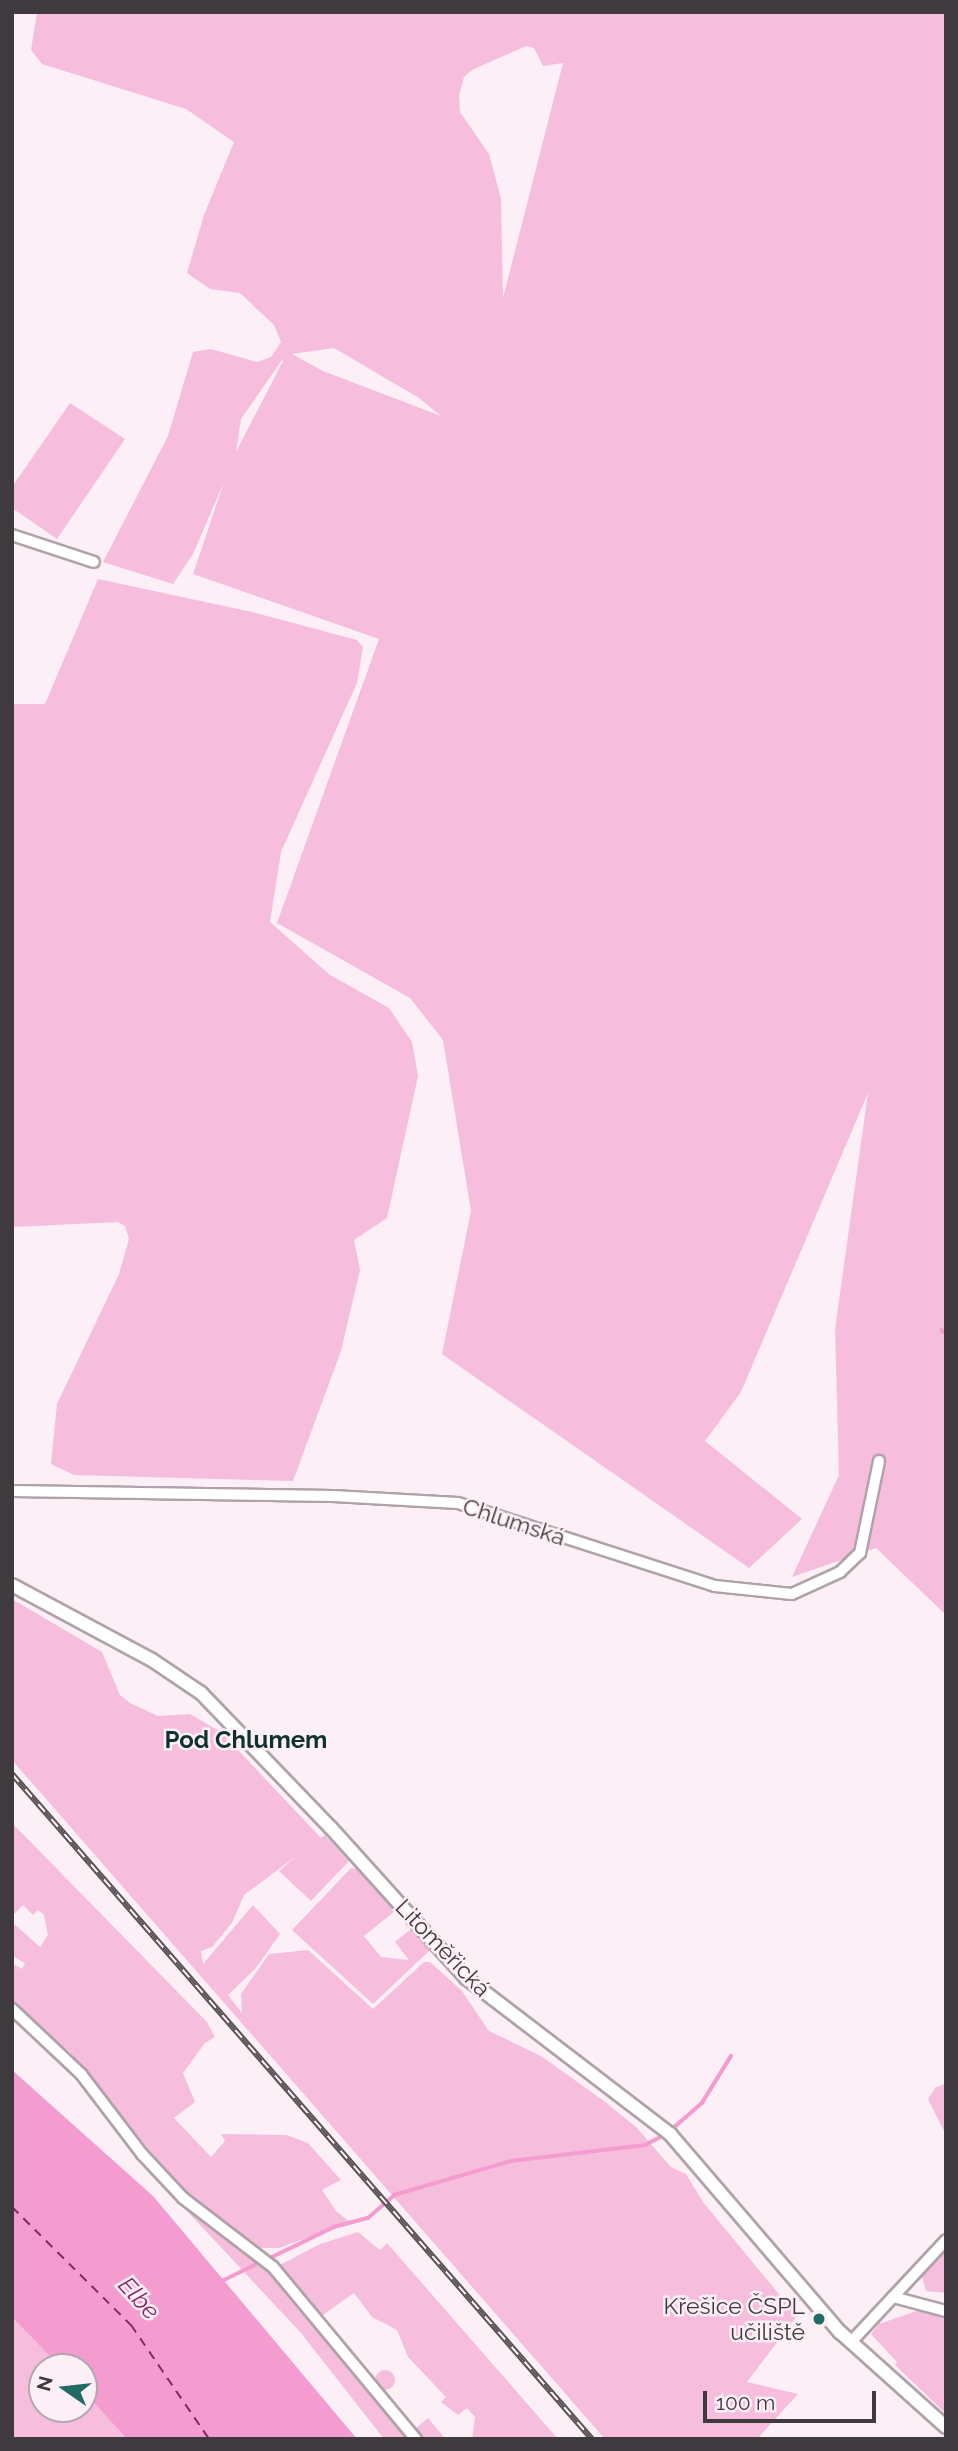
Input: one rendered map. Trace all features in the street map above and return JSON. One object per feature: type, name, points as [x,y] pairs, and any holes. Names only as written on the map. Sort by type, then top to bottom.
[{"type":"main road","name":"Litoměřická","points":[[12,1585],[152,1660],[201,1693],[331,1828],[466,1978],[666,2131],[850,2342],[946,2427]]},
{"type":"street","points":[[12,535],[94,562]]},
{"type":"street","name":"Chlumská","points":[[12,1492],[293,1495],[458,1503],[715,1586],[792,1594],[841,1572],[860,1553],[879,1461]]},
{"type":"street","points":[[12,2009],[80,2074],[142,2154],[183,2198],[273,2267],[416,2439]]},
{"type":"street","points":[[850,2342],[946,2240]]},
{"type":"street","points":[[893,2297],[946,2311]]},
{"type":"shaded area","points":[[37,12],[946,12],[946,1615],[876,1548],[792,1577],[839,1475],[835,1329],[868,1093],[741,1392],[705,1441],[802,1519],[749,1568],[442,1354],[471,1211],[443,1040],[410,998],[277,923],[379,639],[193,574],[224,482],[193,554],[173,584],[103,562],[168,436],[193,352],[211,349],[257,362],[271,357],[281,342],[274,325],[240,293],[210,289],[187,273],[204,215],[234,142],[186,109],[42,64],[31,50]],"holes":[[[526,46],[534,48],[543,66],[563,63],[503,298],[501,199],[489,154],[460,112],[459,96],[464,77],[472,70]],[[334,348],[419,398],[441,416],[323,371],[292,354]],[[282,360],[236,452],[241,419]]]},
{"type":"shaded area","points":[[70,403],[125,439],[57,539],[12,508],[12,487]]},
{"type":"shaded area","points":[[98,579],[252,612],[357,640],[363,647],[357,683],[281,852],[270,922],[330,975],[389,1008],[412,1042],[418,1076],[387,1218],[354,1240],[360,1270],[341,1351],[293,1481],[74,1475],[51,1464],[57,1404],[119,1274],[129,1239],[125,1226],[118,1222],[12,1227],[12,704],[45,704]]},
{"type":"shaded area","points":[[12,1599],[102,1652],[120,1695],[130,1703],[158,1716],[190,1714],[221,1732],[321,1838],[325,1835],[349,1861],[311,1901],[279,1871],[295,1857],[244,1895],[232,1923],[212,1947],[201,1951],[203,1964],[253,1905],[280,1934],[256,1968],[228,1995],[242,2013],[241,1994],[269,1954],[308,1950],[373,2009],[424,1962],[430,1962],[462,1991],[489,2031],[541,2056],[604,2101],[637,2128],[671,2167],[686,2174],[703,2202],[797,2316],[747,2382],[798,2394],[757,2439],[605,2439],[12,1760]]},
{"type":"shaded area","points":[[12,1823],[207,2022],[215,2037],[205,2043],[183,2073],[195,2102],[174,2118],[211,2157],[225,2141],[221,2134],[286,2135],[308,2143],[341,2180],[322,2190],[336,2211],[350,2222],[279,2248],[257,2248],[180,2188],[69,2051],[44,2037],[12,2004],[12,1963],[22,1969],[25,1963],[12,1956],[12,1922],[40,1947],[48,1935],[44,1915],[38,1910],[33,1915],[23,1905],[12,1916]]},
{"type":"shaded area","points":[[351,1868],[358,1869],[395,1911],[364,1936],[381,1957],[409,1960],[395,1942],[411,1929],[430,1950],[373,2004],[292,1930]]},
{"type":"shaded area","points":[[946,2083],[946,2135],[928,2099],[935,2088]]},
{"type":"shaded area","points":[[173,2196],[270,2273],[411,2439],[384,2439],[301,2333]]},
{"type":"shaded area","points":[[358,2232],[380,2250],[387,2243],[558,2439],[472,2439],[475,2417],[467,2408],[458,2415],[441,2402],[446,2397],[408,2357],[397,2330],[372,2317],[354,2293],[320,2317],[278,2266],[320,2244]]},
{"type":"shaded area","points":[[946,2248],[946,2293],[926,2291],[922,2277]]},
{"type":"shaded area","points":[[922,2309],[946,2313],[946,2414],[895,2365],[897,2362],[871,2334],[879,2324]]},
{"type":"shaded area","points":[[12,2317],[47,2353],[28,2353],[28,2423],[98,2423],[98,2407],[127,2439],[12,2439]]},
{"type":"shaded area","points":[[385,2370],[392,2373],[395,2380],[392,2387],[385,2390],[378,2387],[375,2380],[378,2373]]},
{"type":"shaded area","points":[[428,2418],[445,2439],[422,2439],[415,2429]]},
{"type":"water","name":"Elbe","points":[[12,2070],[153,2196],[357,2439],[127,2439],[98,2407],[98,2353],[47,2353],[12,2317]]},
{"type":"waterway","points":[[671,2130],[702,2103],[731,2056]]},
{"type":"waterway","points":[[268,2259],[334,2227],[368,2218],[394,2195],[511,2161],[645,2145],[665,2135]]},
{"type":"waterway","points":[[222,2281],[255,2265]]},
{"type":"ferry route","points":[[12,2207],[131,2325],[209,2439]]},
{"type":"railway","points":[[12,1774],[592,2439]]},
{"type":"place","name":"Křešice ČSPL učiliště","points":[[819,2319]]},
{"type":"district","name":"Pod Chlumem","points":[[246,1740]]}]
